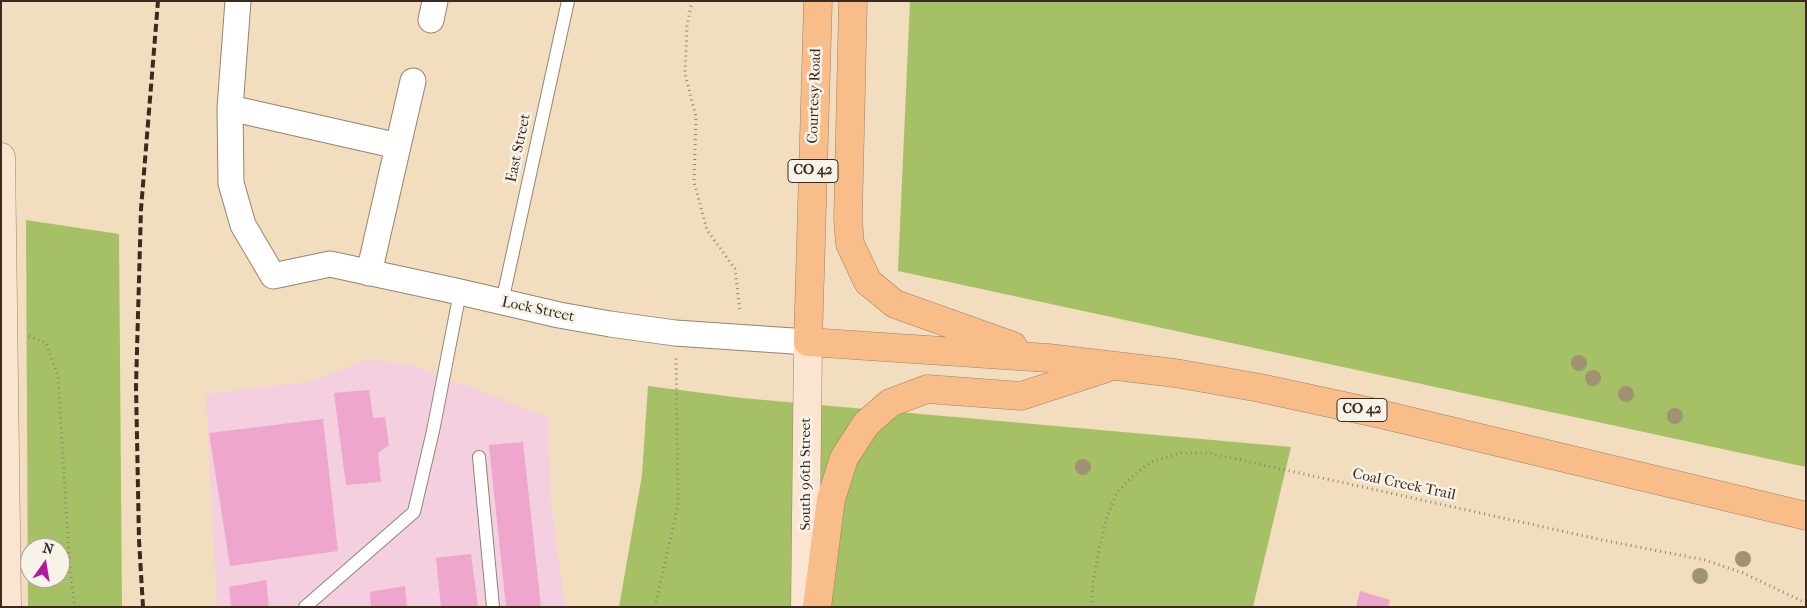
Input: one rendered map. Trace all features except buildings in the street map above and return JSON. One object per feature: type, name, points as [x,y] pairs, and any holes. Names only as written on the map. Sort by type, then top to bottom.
[{"type":"main road","name":"Courtesy Road","points":[[808,342],[818,1]]},
{"type":"main road","points":[[853,1],[848,219],[850,244],[868,282],[894,304],[1048,358]]},
{"type":"main road","name":"CO 42","points":[[808,342],[1048,358],[1184,374],[1376,413],[1806,516]]},
{"type":"main road","points":[[817,607],[831,499],[844,458],[866,424],[890,403],[927,390],[1021,396],[1116,365]]},
{"type":"street","points":[[238,1],[230,108],[398,146]]},
{"type":"street","points":[[369,273],[413,81]]},
{"type":"street","name":"Lock Street","points":[[230,108],[231,184],[243,224],[273,276],[330,264],[576,318],[675,333],[808,342]]},
{"type":"street","points":[[1,157],[2,390],[7,607]]},
{"type":"street","name":"South 96th Street","points":[[805,607],[808,342]]},
{"type":"lane","name":"East Street","points":[[502,302],[568,1]]},
{"type":"lane","points":[[305,607],[414,512],[433,431],[460,292]]},
{"type":"lane","points":[[478,457],[493,607]]},
{"type":"path","points":[[692,1],[687,26],[685,74],[696,117],[694,182],[707,230],[735,269],[744,338]]},
{"type":"path","points":[[655,607],[678,505],[675,333]]},
{"type":"path","points":[[24,334],[46,342],[58,376],[70,571],[75,607]]},
{"type":"path","name":"Coal Creek Trail","points":[[1091,607],[1100,544],[1107,517],[1117,492],[1151,462],[1180,453],[1209,453],[1607,541],[1705,560],[1743,574],[1806,603]]},
{"type":"shaded area","points":[[369,359],[414,366],[548,417],[551,505],[565,607],[217,607],[206,394],[309,382]]},
{"type":"green space","points":[[910,1],[1806,1],[1806,467],[898,271]]},
{"type":"green space","points":[[26,220],[119,234],[122,607],[28,607],[28,588],[70,588],[70,538],[28,538]]},
{"type":"green space","points":[[648,386],[742,398],[1291,447],[1253,607],[619,607],[642,475]]},
{"type":"railway","points":[[143,607],[139,540],[136,386],[141,209],[158,1]]}]
